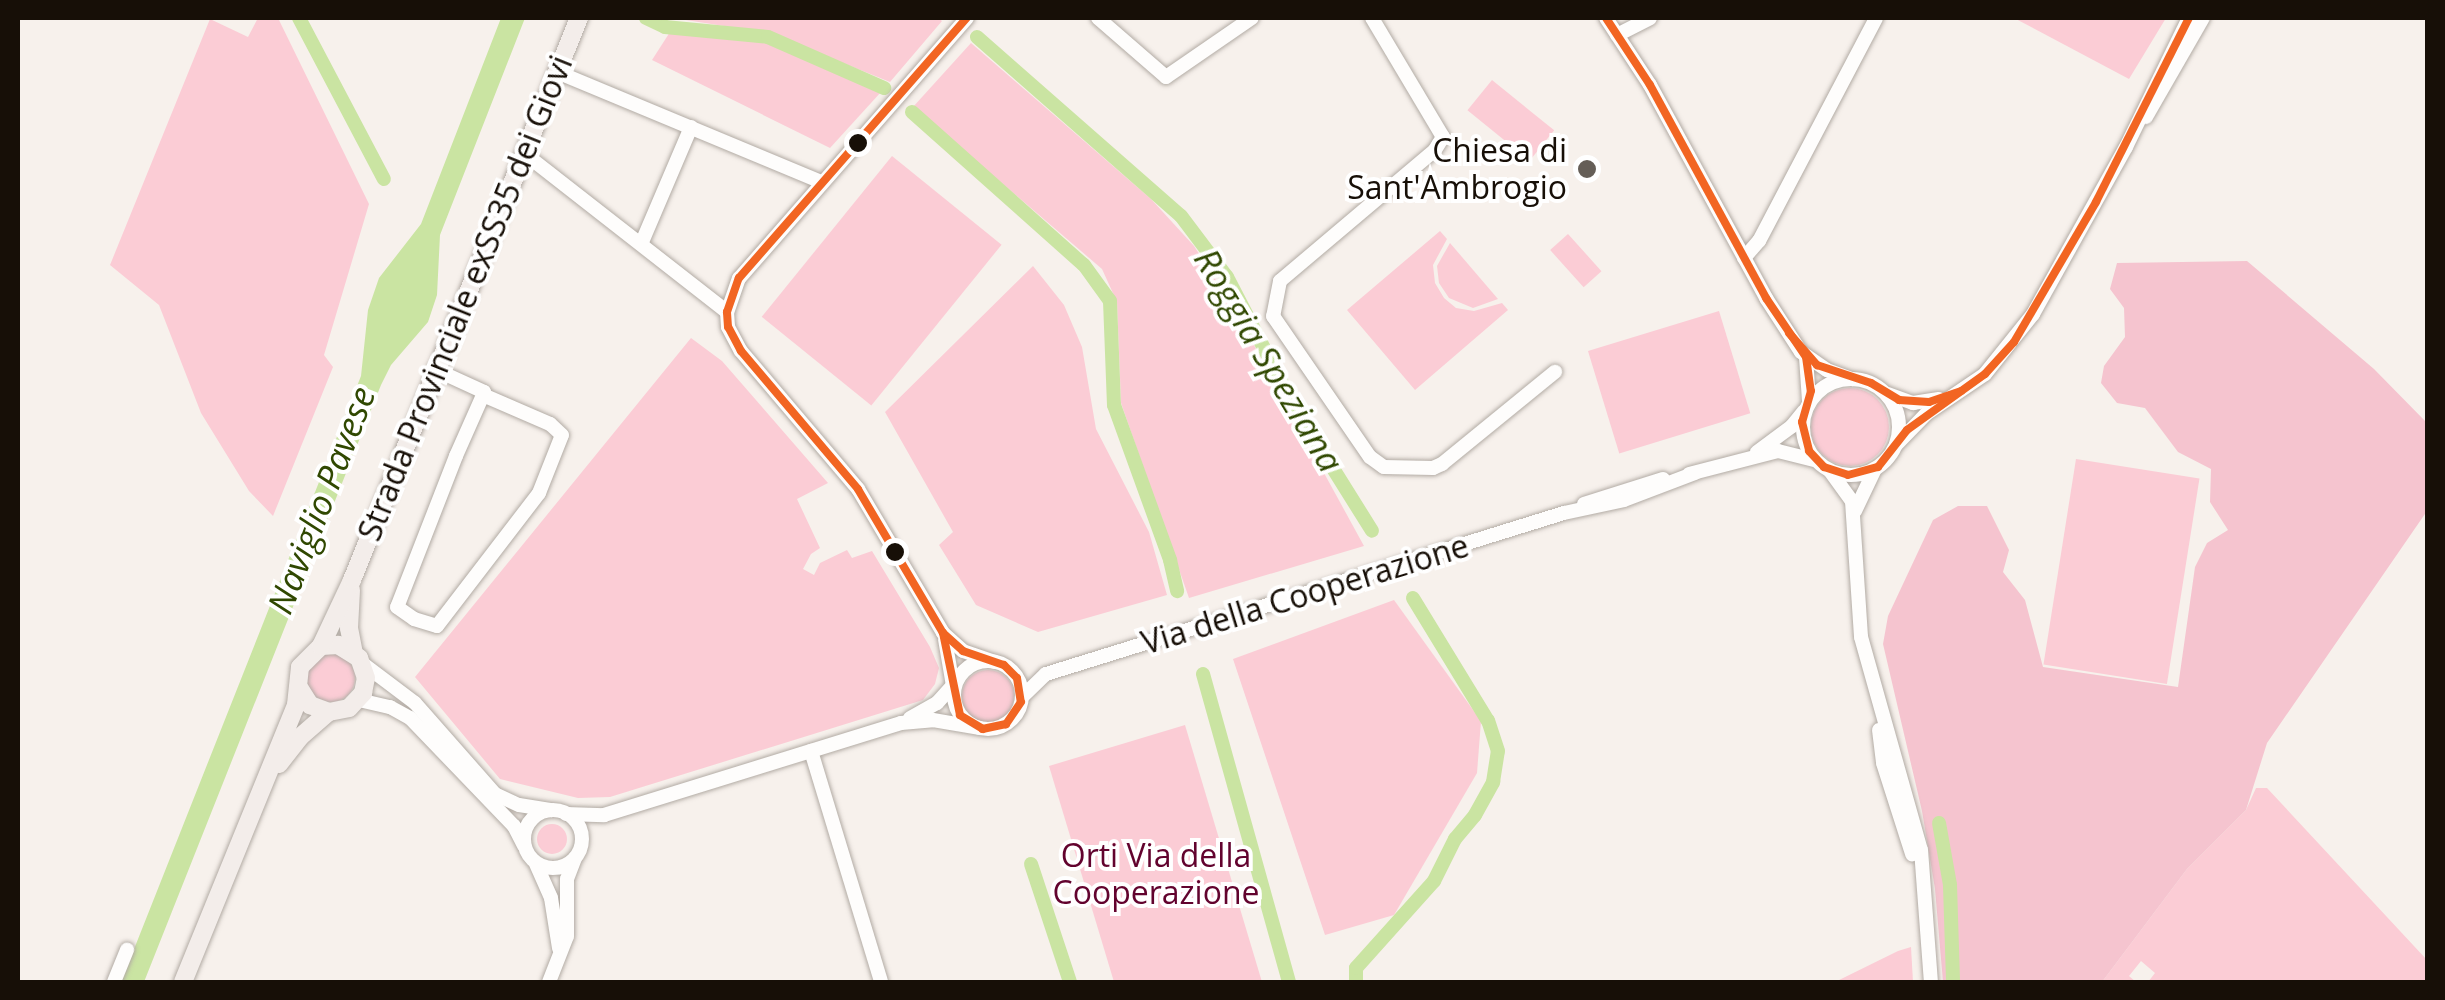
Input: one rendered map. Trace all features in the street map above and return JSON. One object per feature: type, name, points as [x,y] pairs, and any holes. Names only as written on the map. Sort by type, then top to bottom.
[{"type":"main road","name":"Strada Provinciale exSS35 dei Giovi","points":[[321,646],[352,580],[579,18]]},
{"type":"main road","points":[[300,690],[310,704],[329,712],[342,711],[359,700],[366,678],[349,621],[352,580]]},
{"type":"main road","points":[[183,982],[267,781],[300,690],[303,660],[321,646],[338,645],[358,658]]},
{"type":"main road","points":[[267,781],[300,737],[329,712]]},
{"type":"street","points":[[728,320],[739,278],[967,18]]},
{"type":"street","points":[[1098,18],[1166,77],[1252,18]]},
{"type":"street","points":[[1372,18],[1443,137],[1435,150],[1280,281],[1272,316],[1370,458],[1384,467],[1433,468],[1442,464],[1555,372]]},
{"type":"street","points":[[1606,18],[1650,85],[1744,258],[1806,357],[1811,385],[1803,437],[1824,467],[1850,492],[1861,636],[1883,763],[1925,903],[1931,982]]},
{"type":"street","points":[[1617,35],[1650,18]]},
{"type":"street","points":[[1744,258],[1759,241],[1876,18]]},
{"type":"street","points":[[2126,146],[2189,18]]},
{"type":"street","points":[[1854,512],[1875,469],[1907,430],[1985,374],[2033,314],[2126,146],[2203,18]]},
{"type":"street","points":[[557,72],[821,182]]},
{"type":"street","points":[[642,242],[692,127]]},
{"type":"street","points":[[525,154],[642,242],[728,320],[752,365],[858,489],[943,633],[962,718],[980,728]]},
{"type":"street","points":[[1806,357],[1913,403],[1950,396]]},
{"type":"street","points":[[434,369],[550,424],[562,435],[539,493],[437,626],[414,619],[398,607],[483,395]]},
{"type":"street","points":[[1807,406],[1830,384],[1852,378]]},
{"type":"street","points":[[1884,392],[1896,411],[1896,445]]},
{"type":"street","name":"Via della Cooperazione","points":[[1752,456],[1792,426],[1807,406]]},
{"type":"street","name":"Via della Cooperazione","points":[[1022,697],[1046,674],[1564,513],[1621,490],[1752,456],[1790,451],[1824,467]]},
{"type":"street","points":[[1824,467],[1848,475],[1875,469]]},
{"type":"street","name":"Via della Cooperazione","points":[[943,633],[962,651],[1001,665],[1046,674]]},
{"type":"street","points":[[358,658],[415,703],[494,794],[519,805],[585,818],[901,723],[932,720],[980,728],[1009,722],[1022,697],[1017,678],[1001,665],[977,663],[936,703],[901,723]]},
{"type":"street","points":[[359,700],[390,707],[410,718],[514,826],[551,898],[558,938],[557,964]]},
{"type":"street","points":[[811,751],[881,982]]},
{"type":"street","points":[[524,846],[530,821],[559,812]]},
{"type":"street","points":[[549,982],[568,929],[566,880],[578,852],[579,828],[559,812]]},
{"type":"street","points":[[534,861],[558,868],[614,812]]},
{"type":"street","points":[[114,982],[127,950]]},
{"type":"green space","points":[[258,18],[278,18],[369,204],[324,355],[333,367],[273,516],[249,491],[201,413],[159,305],[110,265],[210,19],[248,37]]},
{"type":"green space","points":[[673,18],[942,21],[890,82],[769,33]]},
{"type":"green space","points":[[2014,18],[2166,18],[2129,79]]},
{"type":"green space","points":[[670,32],[769,43],[881,92],[830,148],[652,60]]},
{"type":"green space","points":[[971,43],[1151,199],[1194,246],[1232,305],[1364,546],[1189,598],[1121,403],[1117,302],[1102,269],[913,107]]},
{"type":"green space","points":[[1492,80],[1554,130],[1530,161],[1467,110]]},
{"type":"green space","points":[[892,156],[1002,245],[871,406],[762,317]]},
{"type":"green space","points":[[1440,231],[1447,239],[1433,265],[1435,283],[1444,298],[1456,308],[1474,311],[1502,303],[1508,310],[1415,390],[1347,310]]},
{"type":"green space","points":[[1568,234],[1601,271],[1584,287],[1550,250]]},
{"type":"green space","points":[[1450,243],[1498,299],[1473,308],[1449,298],[1439,283],[1437,266]]},
{"type":"green space","points":[[1033,266],[1064,305],[1082,347],[1096,429],[1149,532],[1167,595],[1038,632],[976,605],[939,545],[953,532],[885,412]]},
{"type":"green space","points":[[1719,311],[1750,413],[1619,453],[1588,351]]},
{"type":"green space","points":[[691,338],[722,361],[828,483],[797,499],[820,548],[811,554],[803,569],[814,575],[820,563],[847,550],[852,558],[872,551],[930,647],[939,668],[935,684],[923,700],[610,797],[578,798],[500,779],[415,677]]},
{"type":"green space","points":[[1850,388],[1865,391],[1877,400],[1886,412],[1886,442],[1877,454],[1865,463],[1850,466],[1835,463],[1823,454],[1814,442],[1811,427],[1814,412],[1823,400],[1835,391]]},
{"type":"green space","points":[[2076,459],[2199,479],[2167,684],[2043,664]]},
{"type":"green space","points":[[1394,600],[1481,721],[1477,773],[1394,915],[1325,935],[1233,659]]},
{"type":"green space","points":[[331,654],[348,661],[355,678],[348,695],[331,702],[314,695],[307,678],[314,661]]},
{"type":"green space","points":[[988,670],[1007,677],[1014,696],[1007,715],[988,722],[969,715],[962,696],[969,677]]},
{"type":"green space","name":"Orti Via della Cooperazione","points":[[1185,725],[1262,982],[1114,982],[1049,766]]},
{"type":"green space","points":[[2256,788],[2267,788],[2427,960],[2427,982],[2148,982],[2155,973],[2141,961],[2129,976],[2136,982],[2102,982],[2187,869],[2246,810]]},
{"type":"green space","points":[[552,824],[563,828],[567,839],[563,850],[552,854],[541,850],[537,839],[541,828]]},
{"type":"green space","points":[[1911,947],[1913,982],[1835,982],[1898,951]]},
{"type":"shaded area","points":[[2247,261],[2374,369],[2427,423],[2427,511],[2267,743],[2246,810],[2187,869],[2102,982],[1943,982],[1935,889],[1922,811],[1883,644],[1888,616],[1933,520],[1958,506],[1987,506],[2009,550],[2003,572],[2025,600],[2043,667],[2178,687],[2195,567],[2207,543],[2228,530],[2210,502],[2211,469],[2178,452],[2145,408],[2117,403],[2101,383],[2104,366],[2125,337],[2124,308],[2110,289],[2117,263]]},
{"type":"water","name":"Naviglio Pavese","points":[[501,18],[525,18],[440,235],[437,295],[428,322],[391,365],[381,385],[144,982],[121,982],[361,376],[368,310],[379,278],[421,224]]},
{"type":"waterway","points":[[299,18],[384,179]]},
{"type":"waterway","points":[[646,18],[665,27],[768,37],[884,88]]},
{"type":"waterway","name":"Roggia Speziana","points":[[977,37],[1181,216],[1227,277],[1294,406],[1372,531]]},
{"type":"waterway","points":[[912,112],[1084,265],[1110,301],[1114,405],[1170,560],[1177,591]]},
{"type":"waterway","name":"Roggia Speziana","points":[[1356,982],[1356,968],[1434,881],[1455,839],[1475,815],[1493,782],[1498,751],[1488,721],[1413,598]]},
{"type":"waterway","points":[[1203,674],[1289,982]]},
{"type":"waterway","points":[[1939,823],[1950,885],[1953,982]]},
{"type":"waterway","points":[[1031,864],[1070,982]]},
{"type":"transit line","points":[[943,633],[858,489],[741,351],[728,327],[727,312],[739,278],[967,18]]},
{"type":"transit line","points":[[1606,18],[1650,85],[1766,298],[1806,357],[1811,391],[1802,422],[1809,451],[1824,467],[1848,475],[1878,467],[1907,430],[1985,374],[2014,342],[2096,202],[2189,18]]},
{"type":"transit line","points":[[1789,333],[1817,365],[1871,383],[1899,400],[1929,402],[1961,391]]},
{"type":"transit line","points":[[943,633],[963,651],[1004,665],[1017,678],[1021,702],[1006,724],[983,729],[960,715],[943,633]]},
{"type":"place","name":"Chiesa di Sant'Ambrogio","points":[[1587,169]]}]
